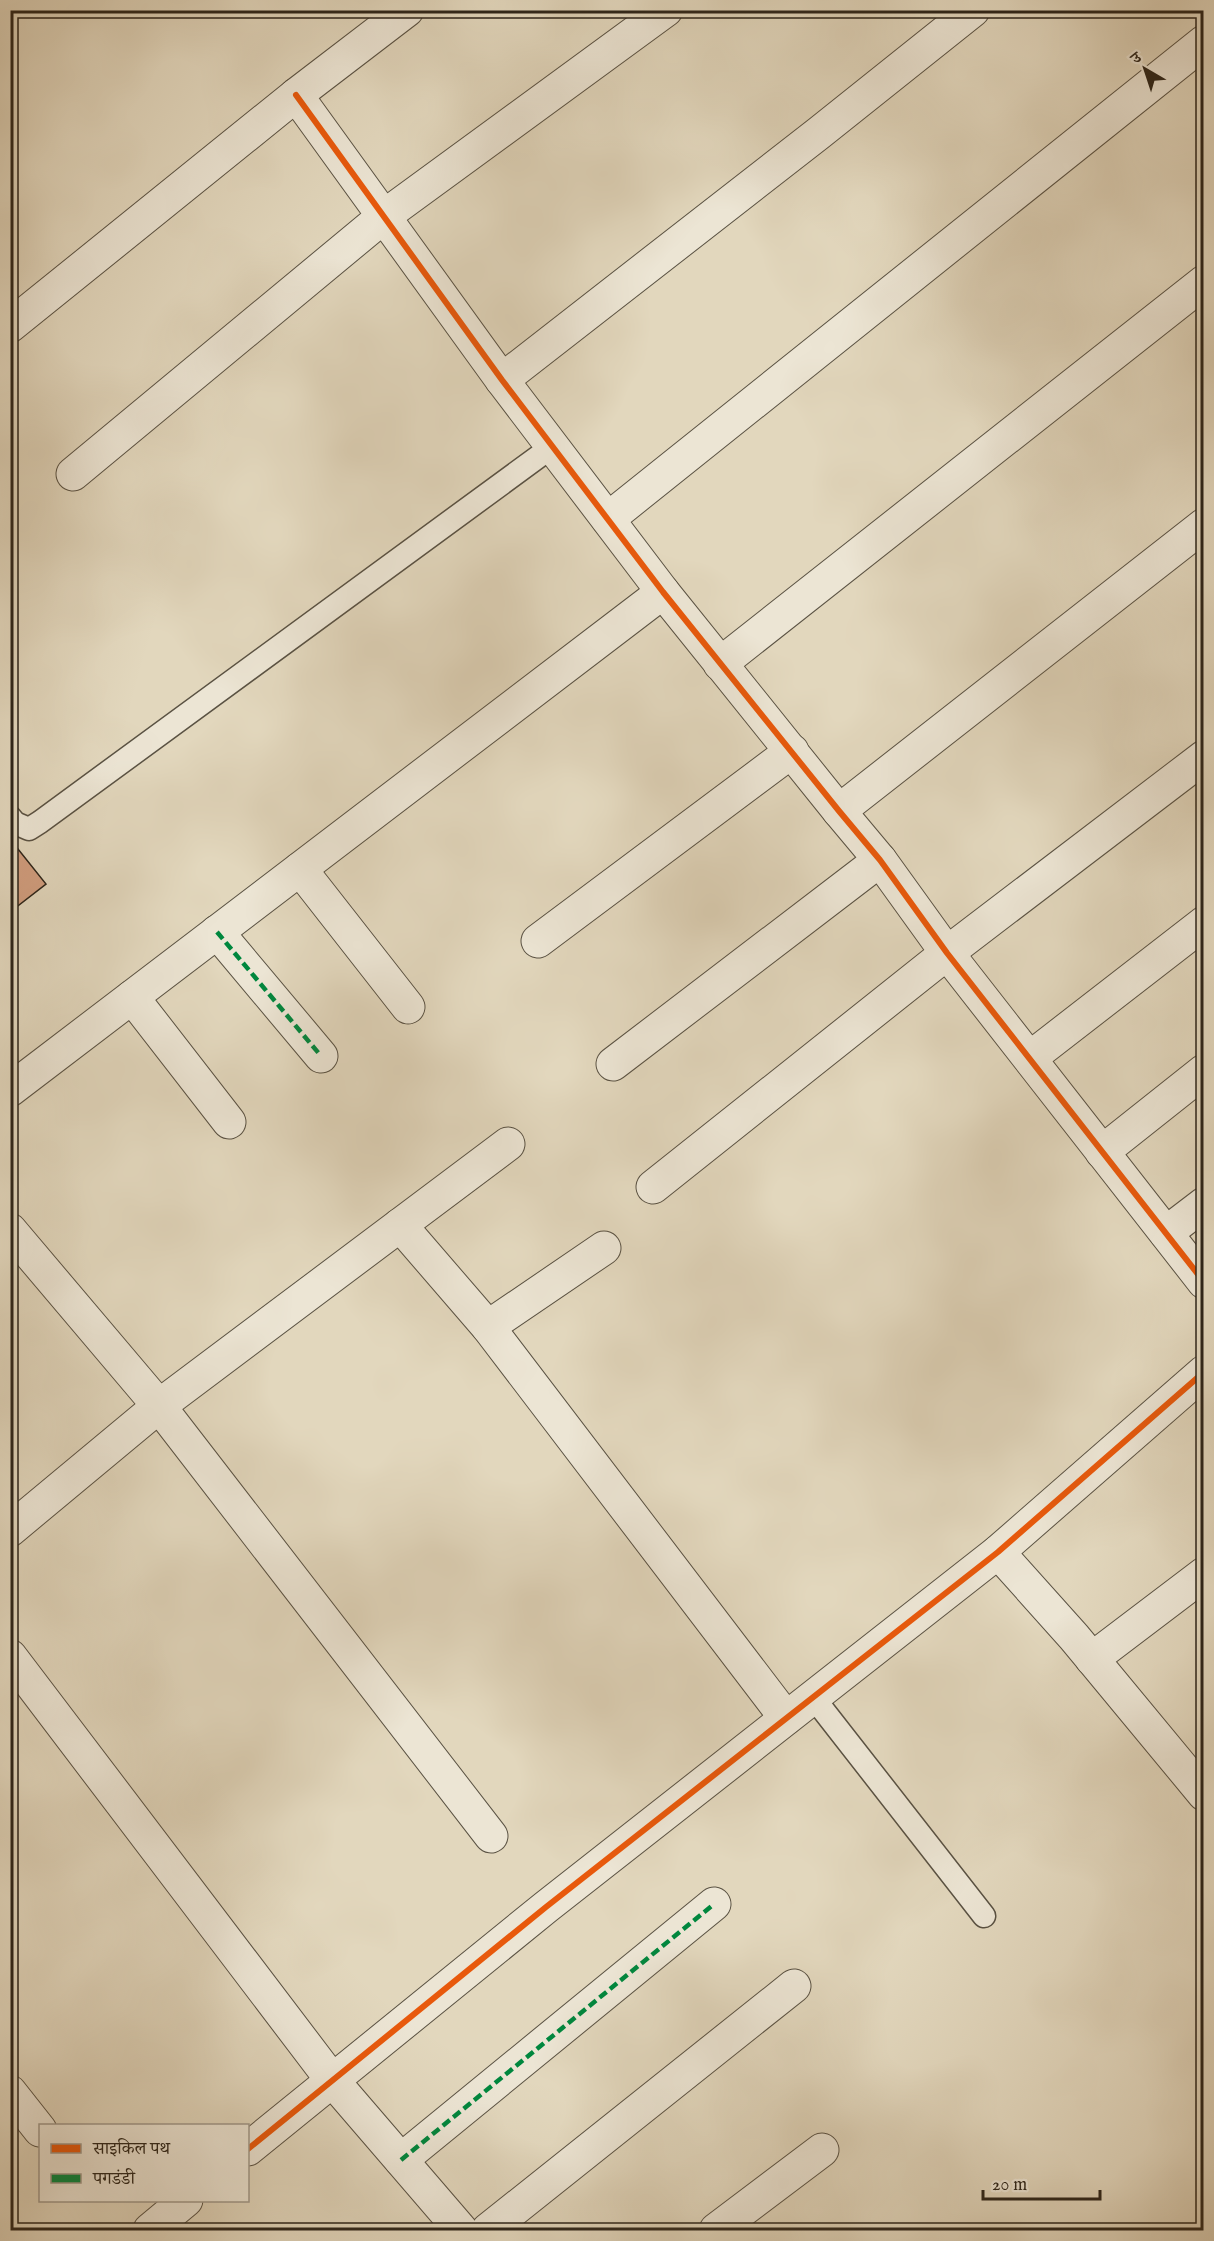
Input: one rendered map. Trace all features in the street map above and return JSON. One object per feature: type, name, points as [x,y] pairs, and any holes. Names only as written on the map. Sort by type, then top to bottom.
[{"type":"street","points":[[10,326],[296,95],[407,10]]},
{"type":"street","points":[[74,474],[383,217],[666,10]]},
{"type":"street","points":[[502,380],[973,10]]},
{"type":"street","points":[[608,519],[1203,42]]},
{"type":"street","points":[[296,95],[502,380],[663,592],[880,860],[947,953],[1203,1282]]},
{"type":"street","points":[[720,664],[1203,282]]},
{"type":"street","points":[[839,812],[1203,525]]},
{"type":"street","points":[[10,1090],[663,592]]},
{"type":"street","points":[[538,941],[792,751]]},
{"type":"street","points":[[653,1187],[947,953],[1203,757]]},
{"type":"street","points":[[613,1064],[880,860]]},
{"type":"street","points":[[300,869],[408,1007]]},
{"type":"street","points":[[1030,1058],[1203,923]]},
{"type":"street","points":[[217,932],[321,1056]]},
{"type":"street","points":[[132,997],[229,1122]]},
{"type":"street","points":[[1102,1152],[1203,1071]]},
{"type":"street","points":[[10,1530],[159,1406],[508,1144]]},
{"type":"street","points":[[1166,1233],[1203,1204]]},
{"type":"street","points":[[400,1225],[488,1327],[786,1718]]},
{"type":"street","points":[[10,1230],[159,1406],[491,1836]]},
{"type":"street","points":[[488,1327],[604,1248]]},
{"type":"street","points":[[249,2149],[546,1907],[998,1552],[1203,1372]]},
{"type":"street","points":[[998,1552],[1092,1659],[1203,1794]]},
{"type":"street","points":[[1092,1659],[1203,1574]]},
{"type":"street","points":[[10,1656],[332,2080],[461,2230]]},
{"type":"street","points":[[401,2160],[714,1904]]},
{"type":"street","points":[[488,2230],[794,1986]]},
{"type":"street","points":[[10,2092],[39,2129]]},
{"type":"street","points":[[716,2230],[822,2150]]},
{"type":"street","points":[[150,2230],[184,2202]]},
{"type":"lane","points":[[10,817],[15,823],[29,829],[40,822],[553,446]]},
{"type":"lane","points":[[813,1697],[984,1916]]},
{"type":"building","points":[[10,839],[46,884],[10,912]]},
{"type":"marked path","points":[[217,932],[321,1056]]},
{"type":"marked path","points":[[401,2160],[714,1904]]},
{"type":"cycle path","points":[[296,95],[502,380],[663,592],[880,860],[947,953],[1204,1282]]},
{"type":"cycle path","points":[[249,2148],[546,1907],[998,1552],[1204,1372]]}]
